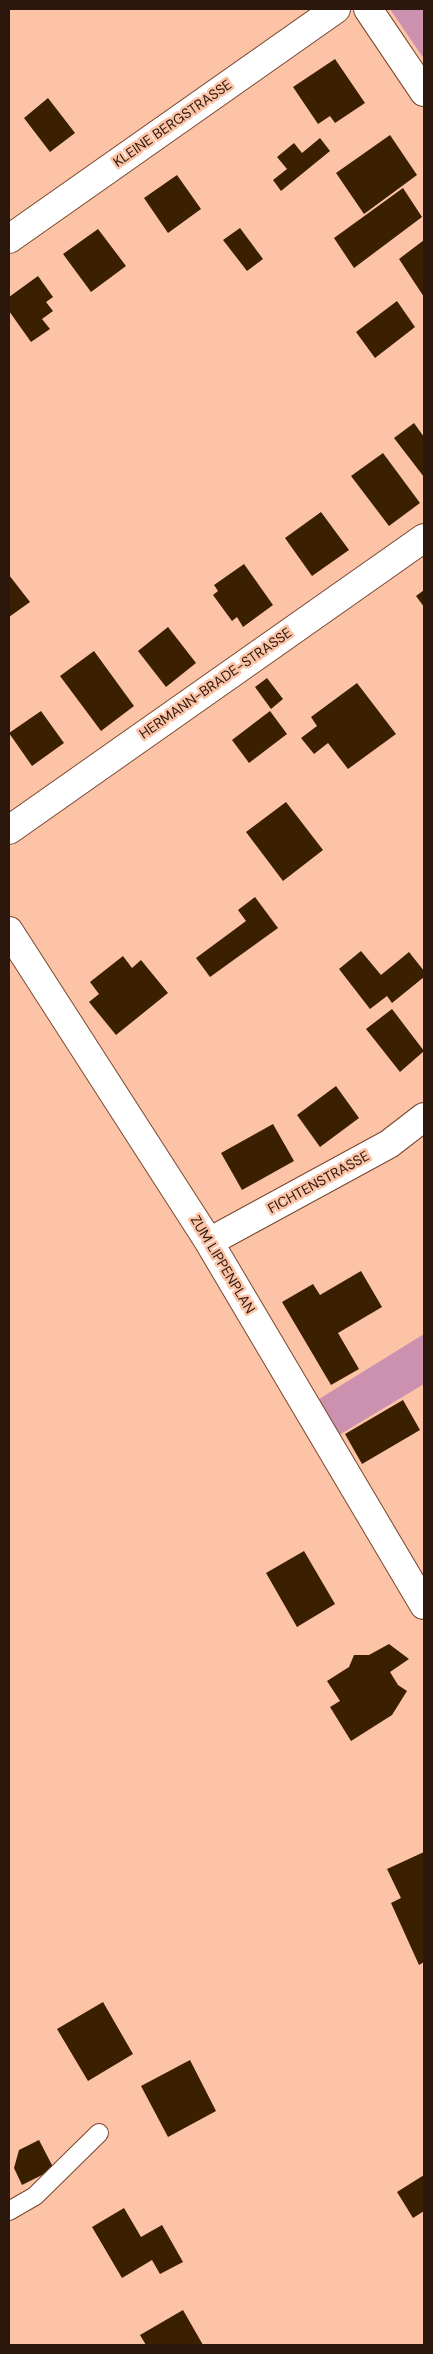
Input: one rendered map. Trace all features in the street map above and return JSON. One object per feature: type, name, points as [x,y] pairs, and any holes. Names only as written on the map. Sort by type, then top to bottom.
[{"type":"street","name":"KLEINE BERGSTRASSE","points":[[9,239],[336,9]]},
{"type":"street","points":[[368,9],[424,92]]},
{"type":"street","name":"HERMANN-BRADE-STRASSE","points":[[9,830],[424,538]]},
{"type":"street","name":"ZUM LIPPENPLAN","points":[[9,931],[209,1242],[424,1605]]},
{"type":"street","name":"FICHTENSTRASSE","points":[[209,1242],[388,1144],[424,1117]]},
{"type":"lane","points":[[9,2211],[36,2196],[99,2133]]},
{"type":"shaded area","points":[[390,9],[424,9],[424,58],[422,56]]},
{"type":"shaded area","points":[[424,1334],[424,1384],[339,1435],[319,1399]]},
{"type":"building","points":[[335,59],[365,103],[335,123],[330,116],[318,124],[293,87]]},
{"type":"building","points":[[48,98],[75,133],[50,152],[24,118]]},
{"type":"building","points":[[390,135],[417,175],[364,214],[336,173]]},
{"type":"building","points":[[320,138],[330,151],[281,191],[273,180],[287,169],[277,157],[294,143],[302,153]]},
{"type":"building","points":[[177,175],[201,209],[168,233],[144,198]]},
{"type":"building","points":[[403,188],[422,217],[354,268],[334,238]]},
{"type":"building","points":[[240,228],[263,259],[247,271],[223,240]]},
{"type":"building","points":[[98,229],[126,266],[91,292],[63,254]]},
{"type":"building","points":[[424,240],[424,297],[399,259]]},
{"type":"building","points":[[38,276],[53,297],[46,302],[53,311],[42,319],[50,329],[31,342],[9,311],[9,297]]},
{"type":"building","points":[[397,301],[415,327],[375,358],[356,332]]},
{"type":"building","points":[[414,423],[424,437],[424,477],[394,438]]},
{"type":"building","points":[[383,453],[420,503],[389,526],[351,476]]},
{"type":"building","points":[[321,512],[349,550],[312,576],[285,538]]},
{"type":"building","points":[[244,564],[273,605],[243,627],[237,617],[232,621],[213,595],[218,591],[214,585]]},
{"type":"building","points":[[9,575],[30,602],[9,617]]},
{"type":"building","points":[[424,590],[424,607],[416,596]]},
{"type":"building","points":[[168,627],[196,663],[166,687],[138,651]]},
{"type":"building","points":[[94,651],[134,706],[101,731],[60,676]]},
{"type":"building","points":[[267,678],[283,699],[271,709],[255,687]]},
{"type":"building","points":[[357,683],[396,734],[348,769],[328,743],[314,754],[301,738],[317,726],[311,717]]},
{"type":"building","points":[[41,711],[64,743],[32,766],[9,733]]},
{"type":"building","points":[[270,711],[287,734],[249,763],[232,740]]},
{"type":"building","points":[[286,802],[323,850],[283,881],[246,832]]},
{"type":"building","points":[[255,897],[278,928],[210,977],[196,958],[246,921],[238,910]]},
{"type":"building","points":[[361,951],[381,975],[409,952],[424,971],[424,977],[392,1003],[387,996],[370,1009],[339,969]]},
{"type":"building","points":[[123,956],[132,968],[141,960],[168,993],[116,1035],[89,1002],[99,994],[90,982]]},
{"type":"building","points":[[392,1009],[424,1051],[400,1072],[366,1029]]},
{"type":"building","points":[[336,1086],[359,1118],[320,1147],[297,1115]]},
{"type":"building","points":[[273,1124],[294,1161],[242,1190],[221,1153]]},
{"type":"building","points":[[361,1271],[382,1307],[338,1333],[359,1369],[331,1385],[282,1302],[313,1284],[320,1295]]},
{"type":"building","points":[[403,1400],[420,1430],[362,1464],[345,1434]]},
{"type":"building","points":[[304,1551],[335,1604],[297,1627],[266,1573]]},
{"type":"building","points":[[389,1644],[409,1659],[390,1672],[398,1685],[407,1691],[392,1715],[351,1741],[330,1707],[340,1701],[327,1681],[349,1667],[354,1655],[369,1655]]},
{"type":"building","points":[[424,1852],[424,1962],[419,1965],[391,1903],[401,1898],[387,1869]]},
{"type":"building","points":[[103,2002],[133,2054],[88,2081],[57,2029]]},
{"type":"building","points":[[190,2060],[216,2111],[168,2137],[141,2086]]},
{"type":"building","points":[[39,2140],[54,2169],[22,2185],[14,2168],[19,2150]]},
{"type":"building","points":[[424,2175],[424,2211],[413,2218],[397,2192]]},
{"type":"building","points":[[124,2208],[141,2237],[162,2225],[183,2262],[160,2274],[152,2260],[122,2278],[92,2227]]},
{"type":"building","points":[[183,2310],[203,2345],[146,2345],[140,2335]]}]
